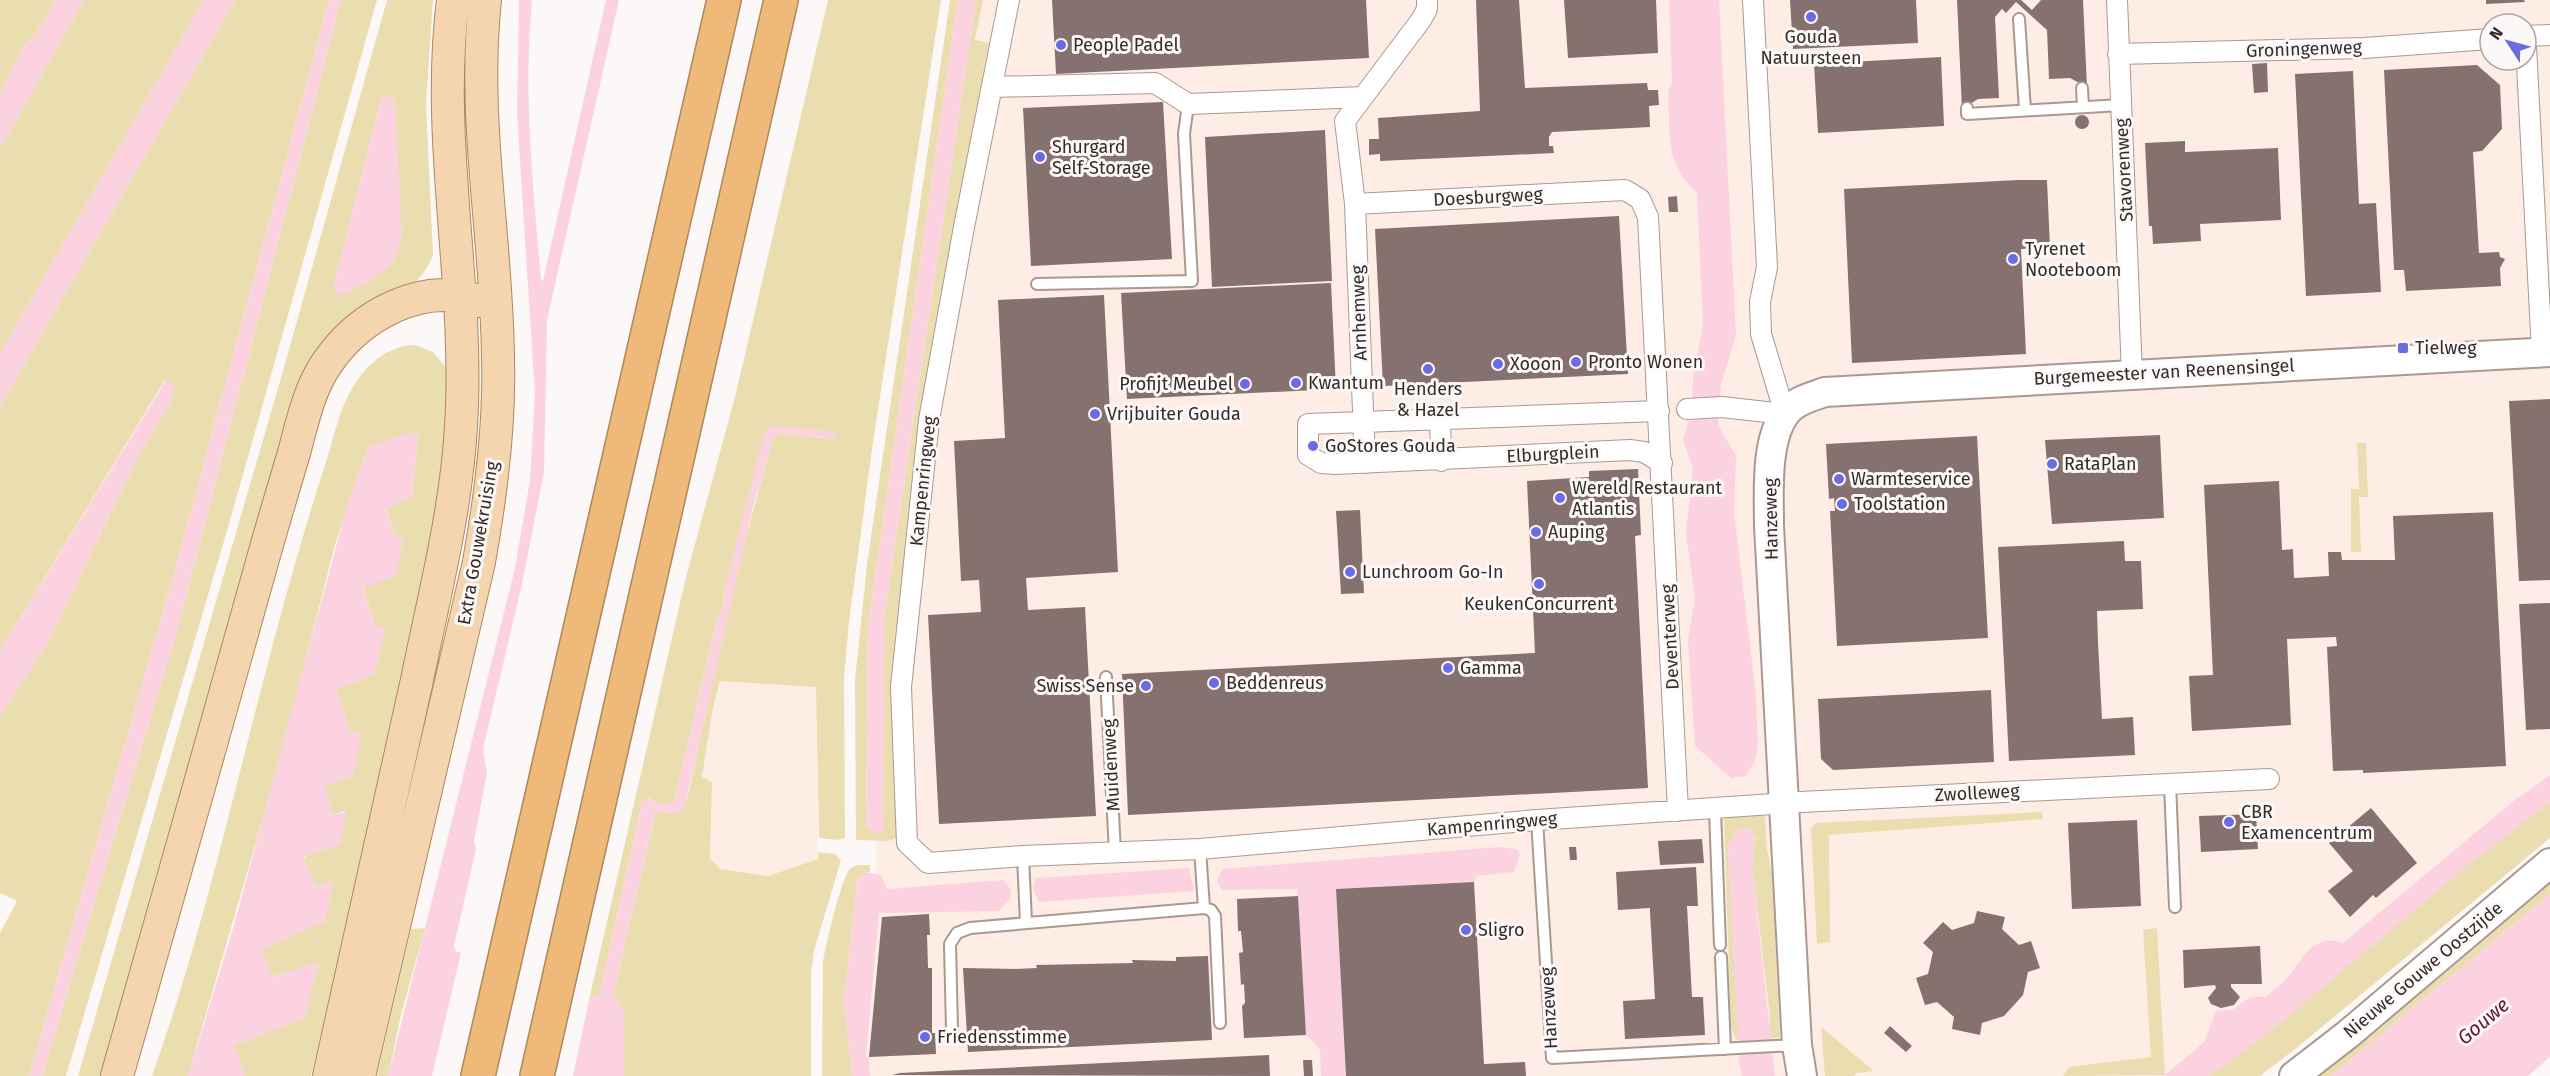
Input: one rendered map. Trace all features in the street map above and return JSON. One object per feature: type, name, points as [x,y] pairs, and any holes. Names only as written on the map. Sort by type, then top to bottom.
[{"type":"highway","points":[[478,1076],[723,0]]},
{"type":"highway","points":[[537,1076],[781,0]]},
{"type":"main road","name":"Extra Gouwekruising","points":[[329,1076],[448,529],[461,426],[460,302],[448,130],[447,73],[453,0]]},
{"type":"main road","name":"Extra Gouwekruising","points":[[359,1076],[483,539],[492,484],[497,417],[496,307],[482,111],[485,0]]},
{"type":"main road","points":[[117,1076],[313,390],[322,371],[340,346],[372,319],[408,301],[460,302],[496,307]]},
{"type":"main road","points":[[139,1076],[213,814],[268,601],[329,399],[350,363],[379,335],[416,317],[460,302]]},
{"type":"street","name":"Kampenringweg","points":[[1009,0],[955,272],[929,420],[902,687],[907,843],[928,863],[1023,856],[1200,849],[1538,820],[1785,804]]},
{"type":"street","points":[[1355,204],[1346,121],[1421,20],[1426,9],[1426,0]]},
{"type":"street","points":[[1687,409],[1722,407],[1785,414],[1761,334],[1760,302],[1767,267],[1753,0]]},
{"type":"street","name":"Stavorenweg","points":[[2117,0],[2132,375]]},
{"type":"street","name":"Groningenweg","points":[[2118,54],[2364,48],[2478,40]]},
{"type":"street","points":[[2528,72],[2546,352]]},
{"type":"street","points":[[992,87],[1155,83],[1188,104],[1363,97]]},
{"type":"street","name":"Doesburgweg","points":[[1355,204],[1625,190],[1640,200],[1648,217],[1662,463]]},
{"type":"street","name":"Arnhemweg","points":[[1355,204],[1363,422]]},
{"type":"street","name":"Burgemeester van Reenensingel","points":[[1785,414],[1802,400],[1826,392],[2546,352]]},
{"type":"street","name":"Elburgplein","points":[[1659,411],[1308,423],[1308,455],[1321,463],[1365,463],[1630,450],[1644,452],[1662,463]]},
{"type":"street","name":"Hanzeweg","points":[[1785,414],[1775,436],[1770,471],[1769,526],[1785,804],[1788,1046],[1802,1076]]},
{"type":"street","points":[[1440,419],[1441,461]]},
{"type":"street","points":[[1363,422],[1365,463]]},
{"type":"street","name":"Deventerweg","points":[[1662,463],[1678,811]]},
{"type":"street","name":"Zwolleweg","points":[[1785,804],[2269,779]]},
{"type":"street","name":"Nieuwe Gouwe Oostzijde","points":[[2294,1076],[2347,1035],[2550,863]]},
{"type":"lane","points":[[2019,20],[2025,110]]},
{"type":"lane","points":[[2082,87],[2083,107]]},
{"type":"lane","points":[[1037,284],[1192,281],[1185,134],[1188,104]]},
{"type":"lane","points":[[1967,108],[1967,114],[2121,105]]},
{"type":"lane","name":"Muidenweg","points":[[1106,677],[1115,853]]},
{"type":"lane","points":[[2170,783],[2175,907]]},
{"type":"lane","points":[[1715,810],[1720,945]]},
{"type":"lane","name":"Hanzeweg","points":[[1538,820],[1552,1058],[1788,1046]]},
{"type":"lane","points":[[1200,849],[1204,909]]},
{"type":"lane","points":[[1023,856],[1026,923]]},
{"type":"lane","points":[[952,1030],[950,944],[957,933],[970,928],[1204,909],[1211,910],[1215,916],[1220,1023]]},
{"type":"lane","points":[[1721,957],[1729,1049]]},
{"type":"shaded area","points":[[0,0],[56,0],[34,37],[23,47],[0,93]]},
{"type":"shaded area","points":[[84,0],[204,0],[0,354],[0,148]]},
{"type":"shaded area","points":[[235,0],[329,0],[174,574],[29,1076],[0,1076],[0,933],[17,901],[0,893],[0,716],[49,640],[136,460],[170,403],[165,380],[0,651],[0,406]]},
{"type":"shaded area","points":[[341,0],[377,0],[229,524],[66,1076],[42,1076],[178,627]]},
{"type":"shaded area","points":[[387,0],[433,0],[426,104],[433,255],[427,268],[405,292],[336,341],[110,1076],[78,1076],[283,371]],"holes":[[[387,96],[395,102],[397,167],[333,288],[381,100]]]},
{"type":"shaded area","points":[[828,0],[941,0],[873,442],[849,622],[844,678],[845,838],[839,840],[819,838],[816,687],[720,681],[713,707],[702,777],[712,782],[710,858],[720,869],[768,876],[818,859],[818,852],[835,854],[841,860],[814,951],[811,973],[811,1076],[624,1076],[624,1013],[613,995],[655,815],[657,811],[674,814],[683,809],[688,795],[738,570],[774,437],[778,433],[832,439],[773,426],[724,592],[723,609],[717,618],[675,799],[666,806],[648,798],[642,802],[600,993],[589,1000],[686,577],[735,397]]},
{"type":"shaded area","points":[[950,0],[958,0],[868,626],[866,827],[879,834],[883,830],[884,618],[976,0],[983,0],[975,40],[989,43],[923,401],[898,838],[888,841],[856,840],[855,680],[867,564]]},
{"type":"shaded area","points":[[975,0],[2550,0],[2550,775],[2516,799],[2343,943],[2296,963],[2285,980],[2265,997],[2256,996],[2234,1009],[2216,1011],[2204,1042],[2164,1076],[865,1076],[879,913],[885,913],[876,888],[875,697]]},
{"type":"shaded area","points":[[415,345],[433,352],[449,371],[440,512],[354,900],[311,1076],[244,1076],[234,1045],[317,963],[271,977],[262,949],[275,942],[333,881],[316,887],[304,859],[346,810],[333,816],[324,785],[362,732],[351,734],[336,689],[386,626],[376,627],[363,587],[393,531],[386,509],[412,496],[418,437],[414,433],[369,447],[366,454],[335,545],[281,756],[188,1076],[152,1076],[190,957],[287,592],[342,410],[355,384],[368,367],[394,349]]},
{"type":"shaded area","points":[[2357,443],[2366,443],[2368,497],[2359,497],[2361,552],[2351,552],[2351,489],[2359,489]]},
{"type":"shaded area","points":[[720,681],[817,687],[818,859],[768,876],[720,869],[710,858],[712,782],[702,778],[713,707]]},
{"type":"shaded area","points":[[2550,802],[2550,838],[2294,1050],[2260,1076],[2209,1076],[2253,1043],[2463,868]]},
{"type":"shaded area","points":[[2042,812],[2043,819],[1829,835],[1830,942],[1817,944],[1811,828],[1816,823]]},
{"type":"shaded area","points":[[1760,814],[1765,817],[1767,849],[1772,873],[1780,1038],[1770,1038],[1770,1016],[1752,866],[1755,835],[1728,843],[1739,1037],[1736,1040],[1731,1025],[1724,819],[1726,815]]},
{"type":"shaded area","points":[[870,865],[870,872],[865,872],[857,882],[844,1000],[852,1076],[822,1076],[823,963],[827,943],[847,873],[855,866]]},
{"type":"shaded area","points":[[2550,877],[2550,894],[2331,1076],[2310,1076]]},
{"type":"shaded area","points":[[425,928],[401,1015],[388,1076],[377,1076],[411,929]]},
{"type":"shaded area","points":[[2157,928],[2165,1075],[2063,1076],[2069,1067],[2151,1057],[2143,930]]},
{"type":"shaded area","points":[[1821,1027],[1874,1071],[1856,1073],[1854,1076],[1825,1076]]},
{"type":"water","points":[[56,0],[84,0],[0,148],[0,93],[23,47],[34,37]]},
{"type":"water","points":[[204,0],[235,0],[0,406],[0,354]]},
{"type":"water","points":[[329,0],[341,0],[178,627],[42,1076],[29,1076],[174,574]]},
{"type":"water","points":[[519,0],[532,0],[528,70],[530,140],[541,280],[543,281],[606,0],[619,0],[547,320],[544,472],[522,584],[483,749],[487,773],[474,841],[476,849],[454,946],[456,951],[461,953],[432,1076],[388,1076],[515,568],[530,480],[535,395],[517,114]]},
{"type":"water","points":[[958,0],[976,0],[884,618],[883,830],[879,834],[866,827],[868,626]]},
{"type":"water","points":[[1669,0],[1719,0],[1736,335],[1721,385],[1718,425],[1736,456],[1734,513],[1756,695],[1758,746],[1755,760],[1746,776],[1731,778],[1695,746],[1688,640],[1695,598],[1686,533],[1693,468],[1683,440],[1692,410],[1693,377],[1703,325],[1697,193],[1679,170],[1671,146],[1668,91],[1672,84]]},
{"type":"water","points":[[384,97],[391,97],[395,102],[402,239],[396,256],[386,269],[356,288],[337,295],[333,288],[381,100]]},
{"type":"water","points":[[166,380],[175,384],[170,403],[136,460],[49,640],[0,716],[0,651]]},
{"type":"water","points":[[773,426],[831,431],[836,435],[832,439],[779,433],[774,437],[753,507],[684,809],[674,814],[658,811],[655,815],[613,995],[624,1013],[624,1076],[573,1076],[589,1000],[600,993],[642,802],[647,798],[666,806],[675,799],[717,618],[723,609],[724,592],[765,430]]},
{"type":"water","points":[[408,433],[415,433],[418,437],[412,496],[386,510],[393,531],[403,539],[396,576],[363,588],[376,626],[386,626],[374,675],[336,689],[351,734],[362,731],[353,776],[325,785],[333,816],[347,811],[340,844],[305,856],[304,859],[316,887],[333,881],[325,922],[262,949],[272,977],[318,962],[305,1018],[235,1045],[244,1076],[188,1076],[234,925],[349,499],[369,447]]},
{"type":"water","points":[[2550,775],[2550,802],[2472,862],[2272,1030],[2209,1076],[2164,1076],[2204,1042],[2216,1011],[2234,1009],[2251,998],[2265,997],[2284,981],[2315,945],[2332,940],[2343,943],[2516,799]]},
{"type":"water","points":[[1746,827],[1753,833],[1754,838],[1752,866],[1775,1076],[1742,1076],[1739,1060],[1728,843],[1739,829]]},
{"type":"water","points":[[1500,847],[1517,849],[1520,855],[1514,872],[1476,876],[1474,882],[1336,889],[1346,1076],[1321,1076],[1320,1049],[1306,1035],[1297,889],[1222,890],[1217,881],[1222,869]]},
{"type":"water","points":[[1189,868],[1194,891],[1039,902],[1033,889],[1036,878]]},
{"type":"water","points":[[865,872],[881,875],[887,889],[1003,880],[1010,889],[1011,896],[998,911],[879,913],[866,1057],[869,1057],[870,1076],[852,1076],[844,1000],[857,882]]},
{"type":"water","name":"Gouwe","points":[[2550,894],[2550,1057],[2528,1076],[2331,1076]]},
{"type":"building","points":[[1052,0],[1366,0],[1369,58],[1056,74]]},
{"type":"building","points":[[1476,0],[1519,0],[1525,88],[1647,83],[1648,90],[1658,90],[1659,105],[1649,106],[1650,127],[1552,132],[1549,137],[1549,146],[1553,146],[1554,153],[1380,161],[1380,154],[1369,155],[1369,139],[1379,139],[1378,118],[1480,111]]},
{"type":"building","points":[[1564,0],[1656,0],[1658,53],[1568,58]]},
{"type":"building","points":[[1790,0],[1916,0],[1918,43],[1793,49]]},
{"type":"building","points":[[1957,0],[2021,0],[2032,10],[2041,0],[2083,0],[2087,87],[2070,78],[2049,79],[2047,30],[2016,2],[2006,13],[2002,9],[1995,17],[1999,98],[1978,99],[1962,109]]},
{"type":"building","points":[[2486,0],[2524,0],[2525,2],[2486,4]]},
{"type":"building","points":[[1941,57],[1944,126],[1818,133],[1814,64]]},
{"type":"building","points":[[2267,63],[2268,92],[2254,93],[2252,64]]},
{"type":"building","points":[[2477,65],[2478,72],[2485,72],[2500,85],[2502,129],[2482,151],[2473,152],[2479,253],[2499,252],[2500,257],[2505,259],[2500,268],[2501,286],[2406,291],[2404,270],[2394,270],[2384,70]]},
{"type":"building","points":[[2353,71],[2359,204],[2376,203],[2381,292],[2306,296],[2295,74]]},
{"type":"building","points":[[1163,102],[1172,259],[1031,266],[1023,108]]},
{"type":"building","points":[[2082,115],[2087,117],[2089,122],[2087,127],[2082,129],[2077,127],[2075,122],[2077,117]]},
{"type":"building","points":[[1325,130],[1332,281],[1212,287],[1205,137]]},
{"type":"building","points":[[2185,141],[2185,152],[2278,148],[2281,220],[2200,224],[2201,241],[2153,244],[2152,226],[2149,226],[2145,143]]},
{"type":"building","points":[[2047,180],[2050,248],[2021,249],[2026,354],[1852,363],[1844,189]]},
{"type":"building","points":[[1677,196],[1678,212],[1669,212],[1668,197]]},
{"type":"building","points":[[1619,216],[1628,374],[1383,386],[1375,229]]},
{"type":"building","points":[[1331,283],[1336,389],[1127,399],[1121,293]]},
{"type":"building","points":[[1104,295],[1118,572],[1026,578],[1028,610],[1085,607],[1096,816],[939,824],[928,615],[981,612],[979,580],[961,581],[954,441],[1005,438],[998,300]]},
{"type":"building","points":[[2550,399],[2550,580],[2519,581],[2509,401]]},
{"type":"building","points":[[2160,435],[2164,518],[2052,524],[2045,440]]},
{"type":"building","points":[[1977,436],[1988,638],[1837,646],[1830,511],[1835,511],[1834,498],[1829,499],[1826,444]]},
{"type":"building","points":[[1638,469],[1641,535],[1635,536],[1648,788],[1128,815],[1122,674],[1535,653],[1527,481],[1589,477],[1589,471]]},
{"type":"building","points":[[2279,481],[2282,550],[2293,549],[2294,578],[2329,576],[2328,552],[2341,552],[2342,560],[2395,560],[2393,516],[2493,512],[2506,766],[2363,773],[2363,770],[2333,771],[2327,647],[2337,646],[2336,637],[2287,639],[2291,725],[2192,731],[2189,676],[2213,675],[2204,485]]},
{"type":"building","points":[[1360,510],[1364,593],[1341,594],[1336,511]]},
{"type":"building","points":[[2124,541],[2125,561],[2141,561],[2143,609],[2097,611],[2098,642],[2102,719],[2133,717],[2135,755],[2009,761],[1998,547]]},
{"type":"building","points":[[2550,603],[2550,729],[2526,730],[2519,604]]},
{"type":"building","points":[[1991,690],[1994,762],[1833,770],[1821,759],[1818,699]]},
{"type":"building","points":[[2371,808],[2417,863],[2376,898],[2373,895],[2350,917],[2328,891],[2353,871],[2329,843]]},
{"type":"building","points":[[2256,814],[2258,849],[2201,852],[2199,816]]},
{"type":"building","points":[[2137,820],[2141,906],[2072,909],[2068,823]]},
{"type":"building","points":[[1702,839],[1704,863],[1660,865],[1658,841]]},
{"type":"building","points":[[1569,847],[1576,847],[1577,860],[1570,860]]},
{"type":"building","points":[[1696,867],[1698,906],[1687,906],[1692,997],[1703,997],[1705,1035],[1625,1039],[1623,1001],[1655,999],[1650,908],[1618,910],[1616,872]]},
{"type":"building","points":[[1474,882],[1484,1064],[1525,1062],[1526,1076],[1346,1076],[1336,889]]},
{"type":"building","points":[[1298,896],[1306,1035],[1244,1038],[1242,1006],[1245,1003],[1244,984],[1241,985],[1239,953],[1243,952],[1241,931],[1238,931],[1237,899]]},
{"type":"building","points":[[1977,911],[2005,917],[2002,929],[2019,945],[2031,941],[2040,968],[2028,972],[2023,995],[2004,1016],[1982,1023],[1980,1035],[1952,1029],[1954,1017],[1937,1002],[1925,1005],[1916,978],[1928,974],[1933,952],[1923,943],[1943,922],[1952,930],[1974,923]]},
{"type":"building","points":[[929,914],[928,968],[932,968],[932,1033],[935,1033],[936,1054],[869,1057],[882,917]]},
{"type":"building","points":[[2260,946],[2262,984],[2231,984],[2240,997],[2234,1005],[2221,1008],[2211,1004],[2208,998],[2216,988],[2215,985],[2184,988],[2183,950]]},
{"type":"building","points":[[1208,956],[1212,1040],[968,1052],[963,968],[1037,968],[1036,965],[1133,963],[1132,960],[1176,961],[1176,957]]},
{"type":"building","points":[[1890,1026],[1912,1046],[1906,1052],[1884,1033]]},
{"type":"building","points":[[1269,1055],[1270,1076],[892,1075],[900,1073]]},
{"type":"building","points":[[1303,1060],[1312,1060],[1313,1076],[1304,1076]]},
{"type":"place","name":"Gouda Natuursteen","points":[[1811,17]]},
{"type":"place","name":"People Padel","points":[[1061,45]]},
{"type":"place","name":"Shurgard Self-Storage","points":[[1040,157]]},
{"type":"place","name":"Tyrenet Nooteboom","points":[[2013,259]]},
{"type":"place","name":"Tielweg","points":[[2403,348]]},
{"type":"place","name":"Pronto Wonen","points":[[1576,362]]},
{"type":"place","name":"Xooon","points":[[1498,364]]},
{"type":"place","name":"Henders & Hazel","points":[[1428,369]]},
{"type":"place","name":"Kwantum","points":[[1296,383]]},
{"type":"place","name":"Profijt Meubel","points":[[1245,384]]},
{"type":"place","name":"Vrijbuiter Gouda","points":[[1095,414]]},
{"type":"place","name":"GoStores Gouda","points":[[1313,446]]},
{"type":"place","name":"RataPlan","points":[[2052,464]]},
{"type":"place","name":"Warmteservice","points":[[1839,479]]},
{"type":"place","name":"Wereld Restaurant Atlantis","points":[[1560,498]]},
{"type":"place","name":"Toolstation","points":[[1842,504]]},
{"type":"place","name":"Auping","points":[[1536,532]]},
{"type":"place","name":"Lunchroom Go-In","points":[[1350,572]]},
{"type":"place","name":"KeukenConcurrent","points":[[1539,584]]},
{"type":"place","name":"Gamma","points":[[1448,668]]},
{"type":"place","name":"Beddenreus","points":[[1214,683]]},
{"type":"place","name":"Swiss Sense","points":[[1146,686]]},
{"type":"place","name":"CBR Examencentrum","points":[[2229,822]]},
{"type":"place","name":"Sligro","points":[[1466,930]]},
{"type":"place","name":"Friedensstimme","points":[[925,1037]]}]
